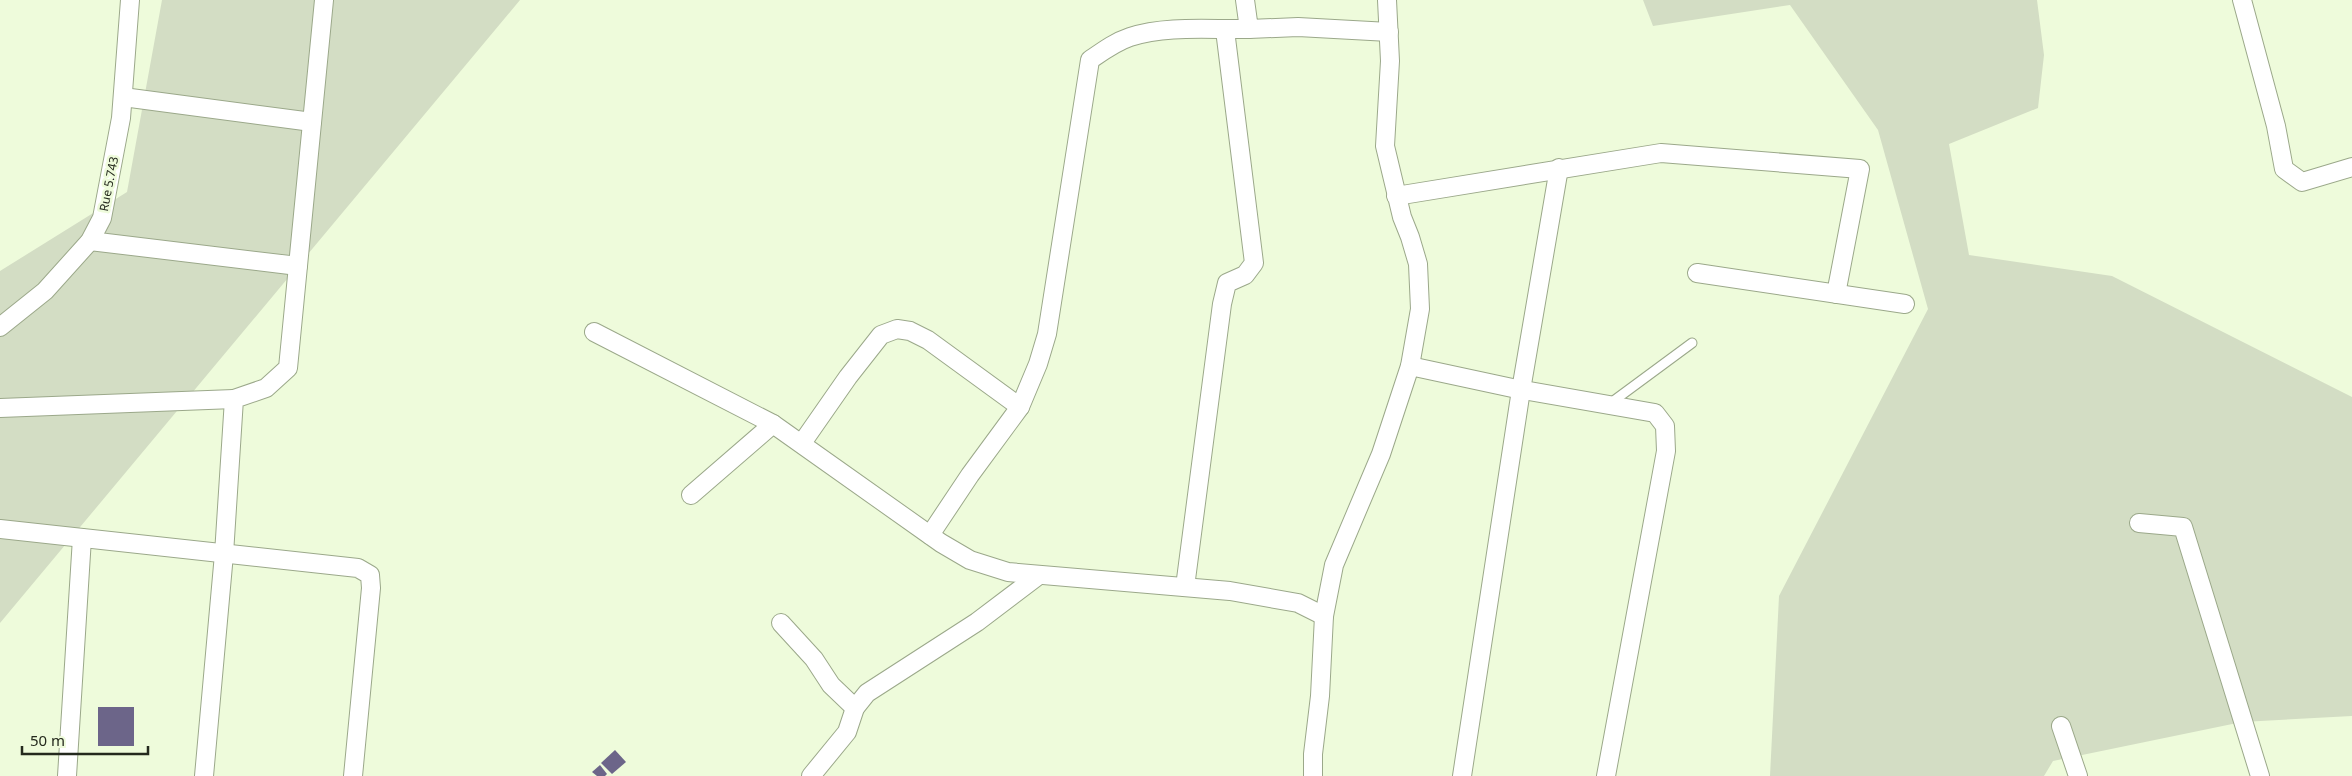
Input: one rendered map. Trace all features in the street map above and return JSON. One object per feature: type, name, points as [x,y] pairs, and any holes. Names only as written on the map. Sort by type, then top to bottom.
[{"type":"street","name":"Rue 5.743","points":[[0,327],[45,291],[90,242],[102,218],[121,118],[130,0]]},
{"type":"street","points":[[0,408],[234,399],[266,388],[288,368],[324,0]]},
{"type":"street","points":[[1245,0],[1249,29]]},
{"type":"street","points":[[1313,776],[1313,754],[1320,696],[1324,616],[1334,565],[1381,454],[1410,366],[1418,325],[1420,285],[1415,255],[1396,196],[1386,146],[1390,32],[1387,0]]},
{"type":"street","points":[[2242,0],[2276,126],[2284,169],[2302,182],[2352,167]]},
{"type":"street","points":[[930,535],[970,475],[1020,407],[1038,364],[1047,334],[1090,60],[1109,46],[1131,37],[1168,30],[1298,27],[1390,32]]},
{"type":"street","points":[[1185,587],[1222,304],[1227,283],[1245,275],[1254,263],[1226,30]]},
{"type":"street","points":[[123,97],[312,122]]},
{"type":"street","points":[[1396,196],[1559,168],[1661,153],[1860,169],[1836,294]]},
{"type":"street","points":[[1462,776],[1521,390],[1559,168]]},
{"type":"street","points":[[90,242],[298,266]]},
{"type":"street","points":[[1697,273],[1905,304]]},
{"type":"street","points":[[802,443],[848,377],[882,335],[897,329],[910,331],[928,340],[1020,407]]},
{"type":"street","points":[[594,332],[773,424],[930,535],[970,560],[1008,572],[1185,587],[1274,597],[1298,603],[1324,616]]},
{"type":"street","points":[[1410,366],[1521,390],[1655,413],[1665,426],[1666,451],[1606,776]]},
{"type":"street","points":[[204,776],[224,554],[234,399]]},
{"type":"street","points":[[691,495],[773,424]]},
{"type":"street","points":[[2139,523],[2184,527],[2260,776]]},
{"type":"street","points":[[0,528],[358,568],[370,575],[371,588],[353,776]]},
{"type":"street","points":[[67,776],[82,538]]},
{"type":"street","points":[[811,776],[847,732],[855,708],[867,694],[977,622],[1039,575]]},
{"type":"street","points":[[780,623],[814,659],[831,685],[855,708]]},
{"type":"street","points":[[2061,726],[2078,776]]},
{"type":"lane","points":[[1608,405],[1692,343]]},
{"type":"green space","points":[[162,0],[520,0],[0,623],[0,271],[127,192]]},
{"type":"green space","points":[[1643,0],[2037,0],[2044,55],[2038,108],[1949,144],[1969,255],[2112,276],[2352,397],[2352,716],[2242,722],[2053,761],[2044,776],[1770,776],[1779,596],[1928,309],[1878,130],[1790,5],[1653,26]]},
{"type":"building","points":[[98,707],[134,707],[134,746],[98,746]]},
{"type":"building","points":[[615,750],[626,762],[612,774],[601,763]]},
{"type":"building","points":[[600,765],[607,774],[605,776],[597,776],[592,772]]}]
